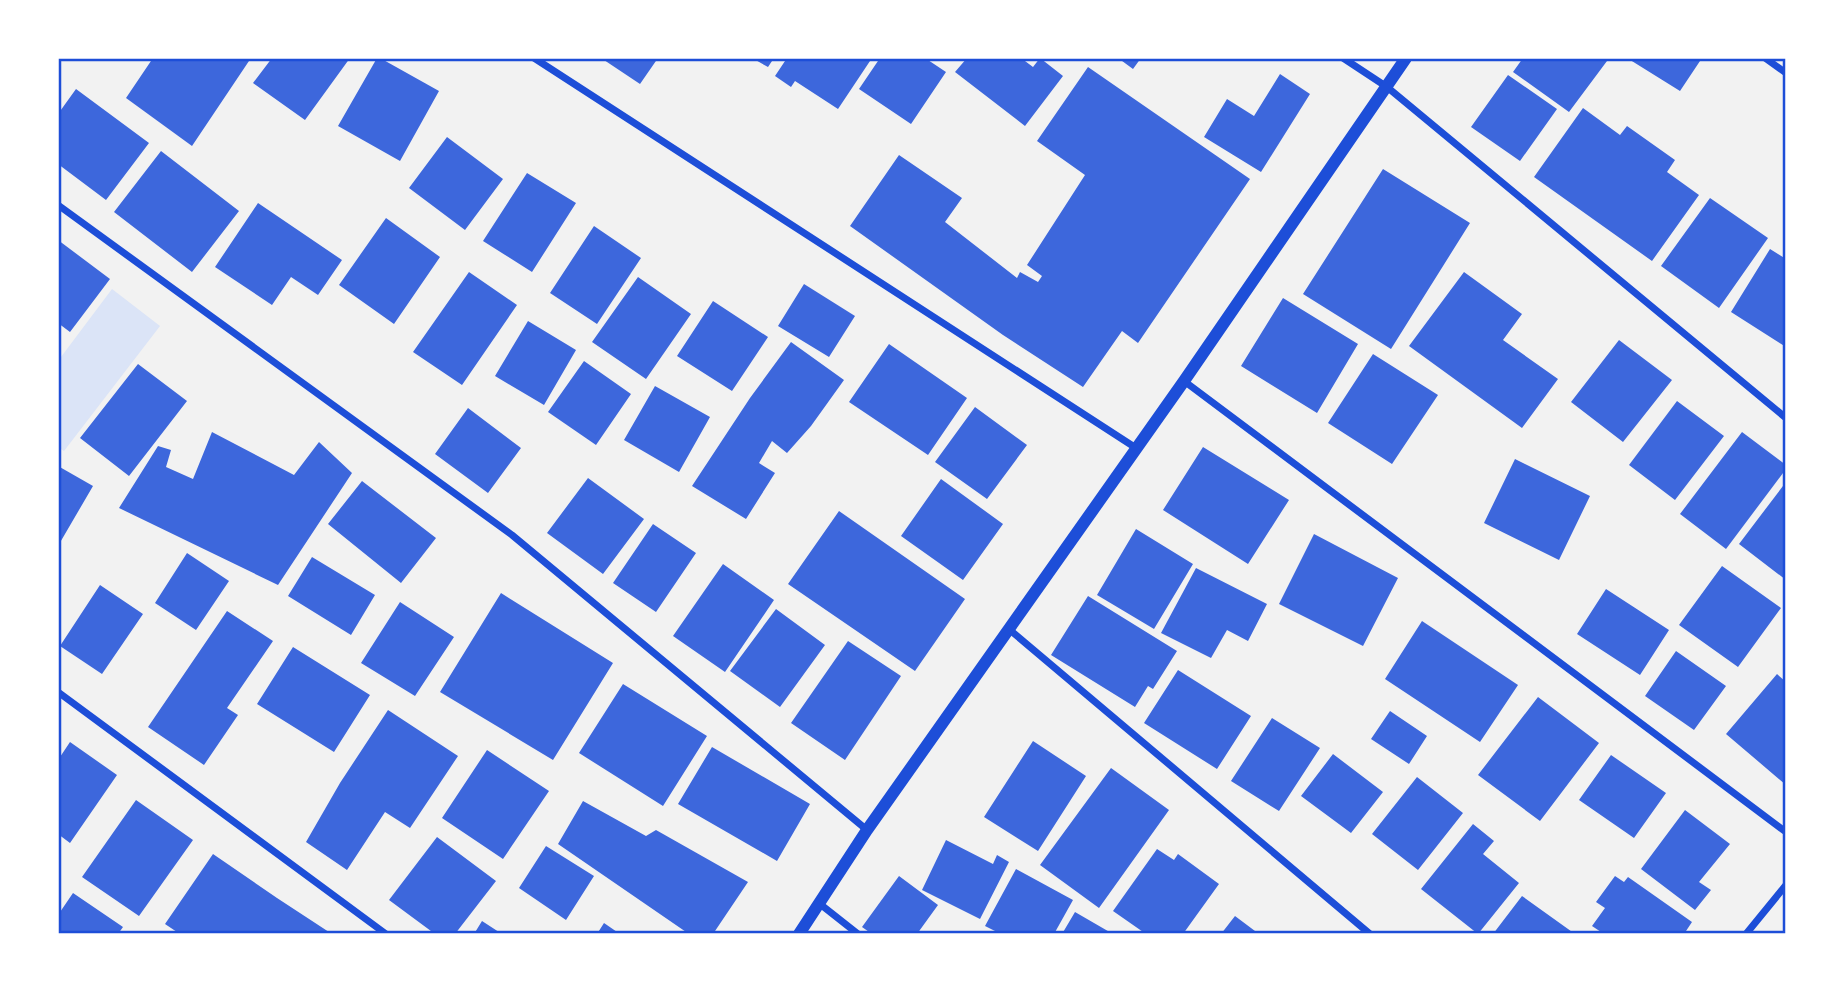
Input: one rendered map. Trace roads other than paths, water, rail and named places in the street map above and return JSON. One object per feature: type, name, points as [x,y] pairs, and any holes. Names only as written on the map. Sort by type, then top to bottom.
[{"type":"street","points":[[534,58],[1136,448]]},
{"type":"street","points":[[1343,58],[1387,87],[1786,418]]},
{"type":"street","points":[[799,934],[867,830],[1184,381],[1406,58]]},
{"type":"street","points":[[1765,58],[1786,73]]},
{"type":"street","points":[[58,205],[512,535],[867,830]]},
{"type":"street","points":[[1184,381],[1786,832]]},
{"type":"street","points":[[1010,630],[1370,934]]},
{"type":"street","points":[[58,692],[386,934]]},
{"type":"street","points":[[1746,934],[1786,885]]},
{"type":"street","points":[[820,904],[858,934]]}]
